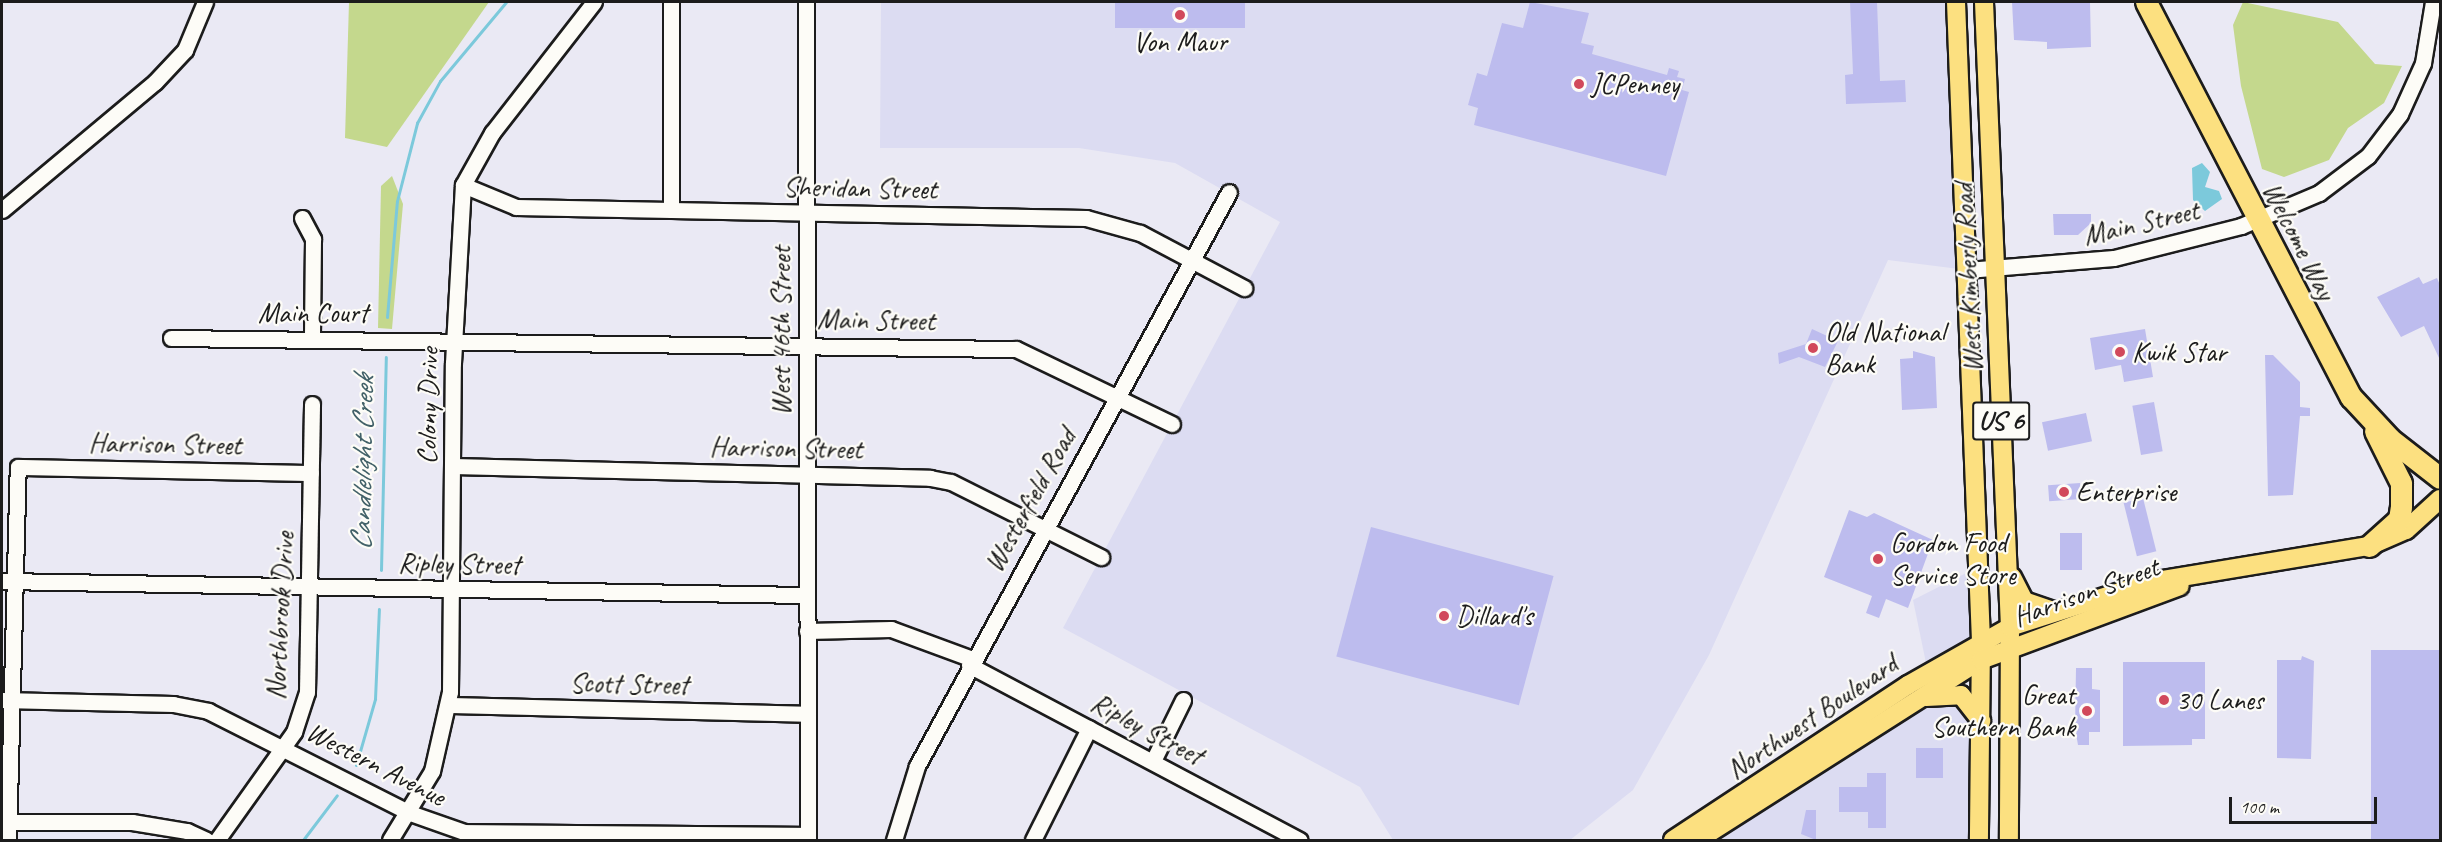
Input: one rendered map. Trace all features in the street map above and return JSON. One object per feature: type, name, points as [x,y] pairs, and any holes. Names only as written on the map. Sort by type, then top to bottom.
[{"type":"highway","name":"Welcome Way","points":[[2146,2],[2329,359],[2371,419],[2440,478]]},
{"type":"highway","points":[[2369,546],[2399,519],[2402,483],[2371,419]]},
{"type":"main road","name":"West Kimberly Road","points":[[1956,2],[1981,641],[1979,840]]},
{"type":"main road","name":"West Kimberly Road","points":[[1984,2],[2011,648],[2009,840]]},
{"type":"main road","name":"Harrison Street","points":[[2369,546],[2406,530],[2440,499]]},
{"type":"main road","name":"Harrison Street","points":[[1981,641],[2010,627],[2055,611],[2151,582],[2369,546],[2400,544],[2440,512]]},
{"type":"main road","points":[[2008,560],[2024,601],[2055,611]]},
{"type":"main road","name":"Harrison Street","points":[[1981,660],[2209,574]]},
{"type":"main road","name":"Northwest Boulevard","points":[[1673,840],[1981,641]]},
{"type":"main road","name":"Northwest Boulevard","points":[[1698,840],[1913,700],[1981,660]]},
{"type":"main road","points":[[1913,700],[1956,694],[1975,707],[1981,722]]},
{"type":"street","points":[[2,210],[155,82],[185,50],[199,24],[205,2]]},
{"type":"street","name":"Colony Drive","points":[[390,840],[410,813],[432,771],[448,705],[452,590],[454,339],[464,185],[492,133],[594,2]]},
{"type":"street","points":[[671,2],[671,210]]},
{"type":"street","name":"West 46th Street","points":[[806,2],[808,838]]},
{"type":"street","name":"Main Street","points":[[1967,270],[2095,262],[2256,220],[2319,193],[2368,156],[2400,114],[2423,63],[2433,2]]},
{"type":"street","name":"Sheridan Street","points":[[464,185],[516,207],[1086,218],[1140,233],[1244,288]]},
{"type":"street","name":"Westerfield Road","points":[[894,840],[917,766],[1044,527],[1229,192]]},
{"type":"street","points":[[302,218],[313,239],[312,338]]},
{"type":"street","name":"Main Court","points":[[171,338],[454,339]]},
{"type":"street","name":"Main Street","points":[[454,339],[1016,348],[1117,394],[1172,424]]},
{"type":"street","name":"Northbrook Drive","points":[[217,840],[285,747],[307,692],[312,404]]},
{"type":"street","name":"Harrison Street","points":[[453,466],[951,482],[1101,557]]},
{"type":"street","name":"Harrison Street","points":[[8,581],[18,467],[311,473]]},
{"type":"street","points":[[8,581],[8,840]]},
{"type":"street","name":"Ripley Street","points":[[8,581],[807,595]]},
{"type":"street","name":"Ripley Street","points":[[807,631],[891,629],[971,662],[1089,728],[1300,840]]},
{"type":"street","points":[[1153,761],[1183,700]]},
{"type":"street","name":"Western Avenue","points":[[7,701],[173,704],[208,711],[285,747],[410,813],[464,832],[808,838]]},
{"type":"street","name":"Scott Street","points":[[448,705],[808,714]]},
{"type":"street","points":[[1033,840],[1089,728]]},
{"type":"street","points":[[9,822],[132,822],[187,831],[206,840]]},
{"type":"shaded area","points":[[881,2],[1956,2],[1967,270],[1888,260],[1709,655],[1633,790],[1570,840],[1393,840],[1360,787],[1063,628],[1280,222],[1175,163],[1079,148],[880,148]]},
{"type":"shaded area","points":[[1978,567],[1981,641],[1926,663],[1913,600]]},
{"type":"shaded area","points":[[1931,696],[1975,707],[1979,840],[1680,840]]},
{"type":"green space","points":[[349,2],[489,2],[387,147],[345,138]]},
{"type":"green space","points":[[2243,2],[2338,22],[2375,64],[2402,66],[2384,103],[2348,128],[2329,160],[2284,177],[2262,169],[2241,86],[2233,25]]},
{"type":"green space","points":[[392,176],[403,204],[392,329],[378,328],[381,186]]},
{"type":"water","points":[[2202,163],[2210,172],[2205,187],[2219,191],[2222,199],[2205,211],[2193,200],[2192,168]]},
{"type":"building","name":"Von Maur","points":[[1115,2],[1245,2],[1245,28],[1115,28]]},
{"type":"building","name":"JCPenney","points":[[1530,2],[1589,13],[1581,43],[1594,46],[1592,54],[1667,75],[1669,68],[1679,71],[1677,77],[1685,79],[1682,90],[1689,92],[1666,176],[1474,125],[1478,108],[1468,105],[1477,73],[1487,76],[1502,23],[1523,28]]},
{"type":"building","points":[[1850,2],[1877,2],[1880,81],[1905,80],[1906,102],[1846,104],[1845,75],[1853,74]]},
{"type":"building","points":[[2012,2],[2090,2],[2091,47],[2047,49],[2047,42],[2014,40]]},
{"type":"building","points":[[2053,214],[2091,214],[2091,223],[2078,235],[2054,235]]},
{"type":"building","points":[[2419,277],[2423,284],[2437,278],[2440,285],[2440,360],[2424,326],[2401,337],[2377,297]]},
{"type":"building","name":"Old National Bank","points":[[1812,329],[1838,341],[1825,367],[1799,357],[1779,364],[1778,353],[1806,344]]},
{"type":"building","name":"Kwik Star","points":[[2145,329],[2153,377],[2124,382],[2121,365],[2095,370],[2090,338]]},
{"type":"building","points":[[1913,351],[1935,357],[1937,408],[1902,410],[1900,359],[1913,358]]},
{"type":"building","points":[[2265,355],[2273,355],[2300,382],[2300,407],[2310,408],[2310,416],[2300,416],[2293,495],[2268,496]]},
{"type":"building","points":[[2154,402],[2163,451],[2141,455],[2132,406]]},
{"type":"building","points":[[2086,413],[2092,441],[2048,451],[2042,422]]},
{"type":"building","name":"Enterprise","points":[[2080,483],[2081,499],[2049,501],[2048,485]]},
{"type":"building","points":[[2143,498],[2156,551],[2137,556],[2124,503]]},
{"type":"building","name":"Gordon Food Service Store","points":[[1849,510],[1867,517],[1874,513],[1933,540],[1908,608],[1886,599],[1879,618],[1866,613],[1872,596],[1824,577]]},
{"type":"building","name":"Dillard's","points":[[1371,527],[1554,576],[1519,705],[1336,656]]},
{"type":"building","points":[[2060,533],[2082,533],[2082,570],[2060,570]]},
{"type":"building","points":[[2371,650],[2440,650],[2440,840],[2371,840]]},
{"type":"building","points":[[2302,656],[2314,661],[2311,759],[2277,758],[2277,660],[2301,660]]},
{"type":"building","name":"30 Lanes","points":[[2123,662],[2205,662],[2205,739],[2192,739],[2192,745],[2123,746]]},
{"type":"building","name":"Great Southern Bank","points":[[2076,668],[2092,668],[2092,689],[2100,690],[2100,732],[2089,732],[2089,745],[2078,745],[2075,728]]},
{"type":"building","points":[[1916,748],[1943,748],[1943,778],[1916,778]]},
{"type":"building","points":[[1867,773],[1886,773],[1886,828],[1868,828],[1868,812],[1839,812],[1839,787],[1867,787]]},
{"type":"building","points":[[1806,810],[1816,810],[1816,840],[1801,834]]},
{"type":"waterway","name":"Candlelight Creek","points":[[387,317],[397,201],[417,123],[440,81],[506,2]]},
{"type":"waterway","name":"Candlelight Creek","points":[[381,570],[386,357]]},
{"type":"waterway","name":"Candlelight Creek","points":[[356,765],[375,699],[379,609]]},
{"type":"waterway","name":"Candlelight Creek","points":[[303,840],[337,795]]},
{"type":"place","name":"Von Maur","points":[[1180,15]]},
{"type":"place","name":"JCPenney","points":[[1579,84]]},
{"type":"place","name":"Old National Bank","points":[[1813,348]]},
{"type":"place","name":"Kwik Star","points":[[2120,352]]},
{"type":"place","name":"Enterprise","points":[[2064,492]]},
{"type":"place","name":"Gordon Food Service Store","points":[[1878,559]]},
{"type":"place","name":"Dillard's","points":[[1444,616]]},
{"type":"place","name":"30 Lanes","points":[[2164,700]]},
{"type":"place","name":"Great Southern Bank","points":[[2087,711]]}]
